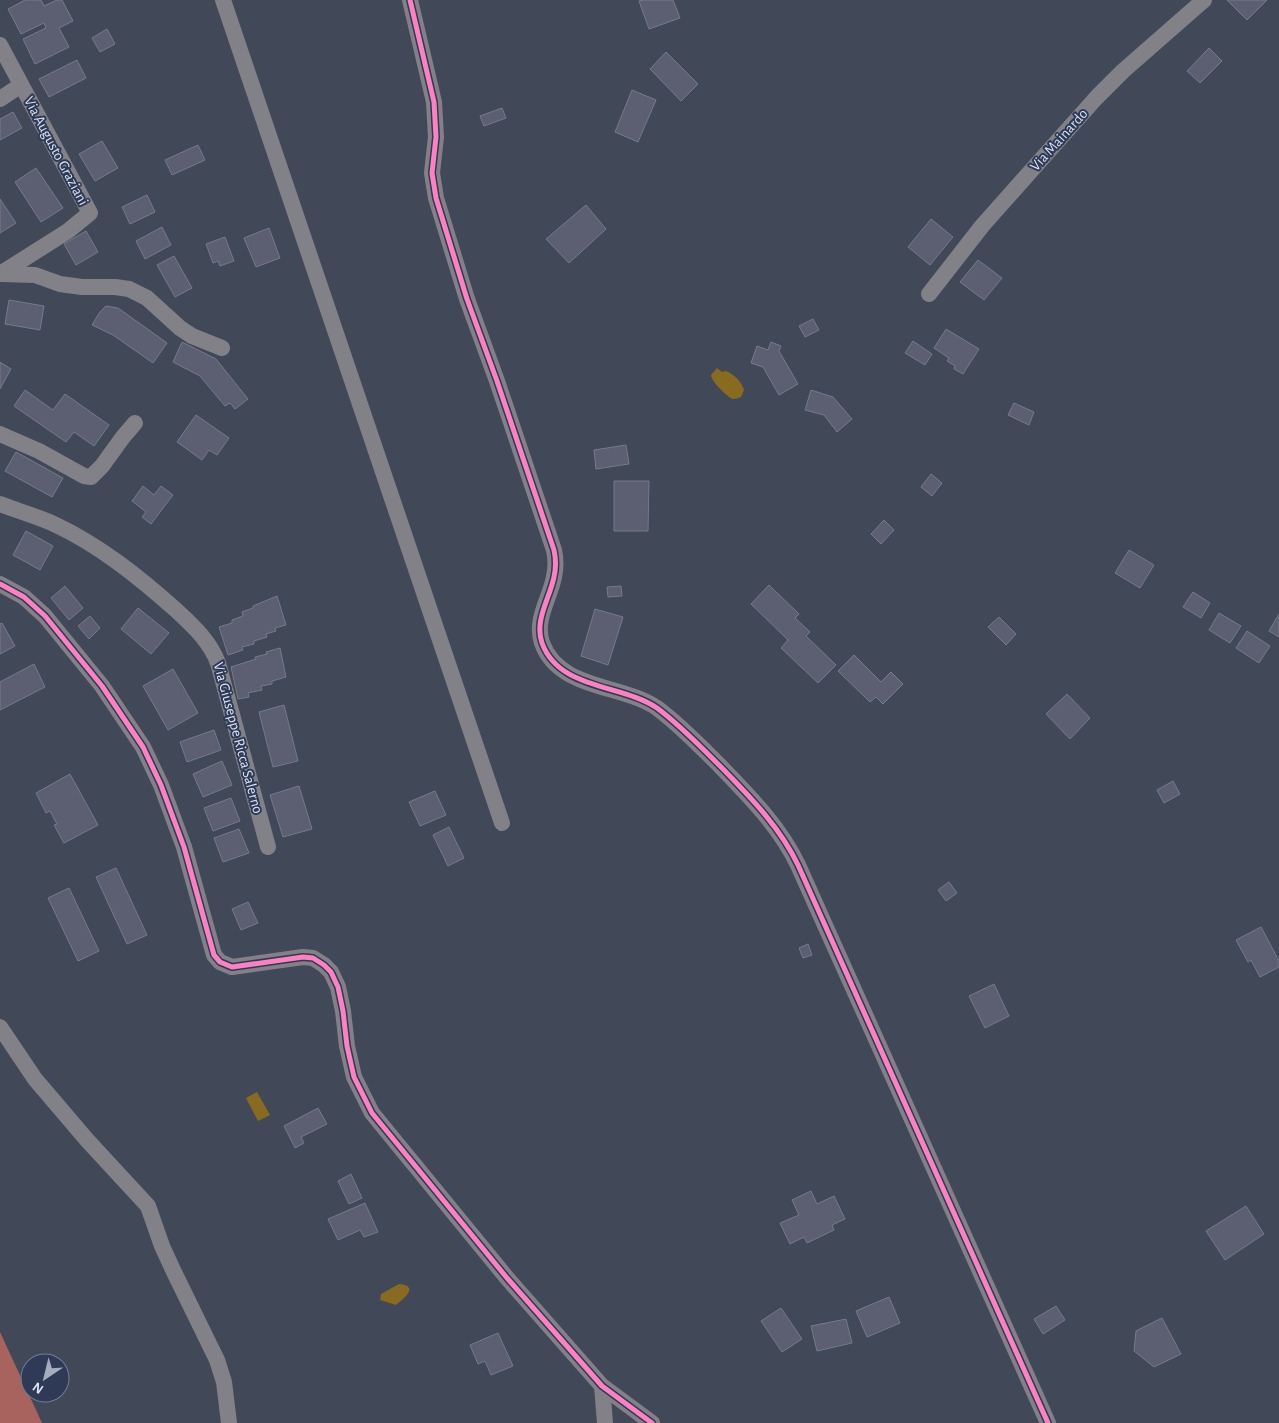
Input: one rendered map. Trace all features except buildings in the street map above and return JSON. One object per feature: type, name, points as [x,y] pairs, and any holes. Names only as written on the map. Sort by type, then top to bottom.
[{"type":"street","points":[[223,0],[502,823]]},
{"type":"street","points":[[410,0],[434,102],[436,137],[432,173],[436,198],[467,300],[554,550],[556,563],[554,577],[540,626],[543,645],[551,658],[574,676],[594,685],[634,696],[660,711],[700,746],[751,798],[785,842],[798,865],[1048,1423]]},
{"type":"street","name":"Via Mainardo","points":[[929,294],[982,226],[1106,88],[1204,0]]},
{"type":"street","name":"Via Augusto Graziani","points":[[0,46],[90,214],[68,231],[0,274]]},
{"type":"street","points":[[0,99],[20,85]]},
{"type":"street","name":"Via Augusto Graziani","points":[[0,274],[24,274],[60,284],[82,287],[119,287],[129,289],[147,298],[180,328],[192,336],[222,348]]},
{"type":"street","points":[[0,434],[39,451],[84,476],[90,477],[102,466],[135,423]]},
{"type":"street","name":"Via Giuseppe Ricca Salerno","points":[[0,504],[52,524],[111,557],[161,597],[206,641],[218,663],[268,847]]},
{"type":"street","points":[[0,584],[24,597],[45,616],[102,686],[143,747],[161,785],[184,847],[214,956],[220,962],[232,967],[303,957],[313,958],[327,967],[334,977],[340,993],[347,1046],[354,1077],[372,1114],[507,1278],[602,1386],[652,1423]]},
{"type":"street","points":[[0,1027],[35,1079],[104,1159],[140,1196],[151,1211],[162,1246],[217,1360],[224,1382],[229,1423]]},
{"type":"street","points":[[602,1386],[605,1423]]},
{"type":"shaded area","points":[[717,368],[722,372],[726,371],[735,376],[744,390],[741,397],[733,399],[716,385],[711,375]]},
{"type":"shaded area","points":[[257,1092],[270,1115],[258,1121],[246,1098]]},
{"type":"shaded area","points":[[399,1284],[409,1287],[409,1290],[399,1303],[396,1305],[380,1300],[381,1294]]},
{"type":"shaded area","points":[[0,1332],[20,1375],[20,1403],[33,1403],[42,1423],[0,1423]]},
{"type":"cycle path","points":[[410,0],[434,102],[436,137],[432,173],[436,198],[467,299],[554,550],[555,574],[541,618],[540,634],[542,643],[550,658],[562,670],[593,684],[643,700],[666,715],[698,744],[743,790],[764,813],[791,851],[1048,1423]]},
{"type":"cycle path","points":[[0,584],[24,597],[45,616],[102,686],[143,747],[161,785],[184,847],[214,955],[220,962],[232,967],[303,957],[313,958],[331,972],[338,987],[354,1077],[372,1113],[507,1278],[602,1386],[652,1423]]}]
